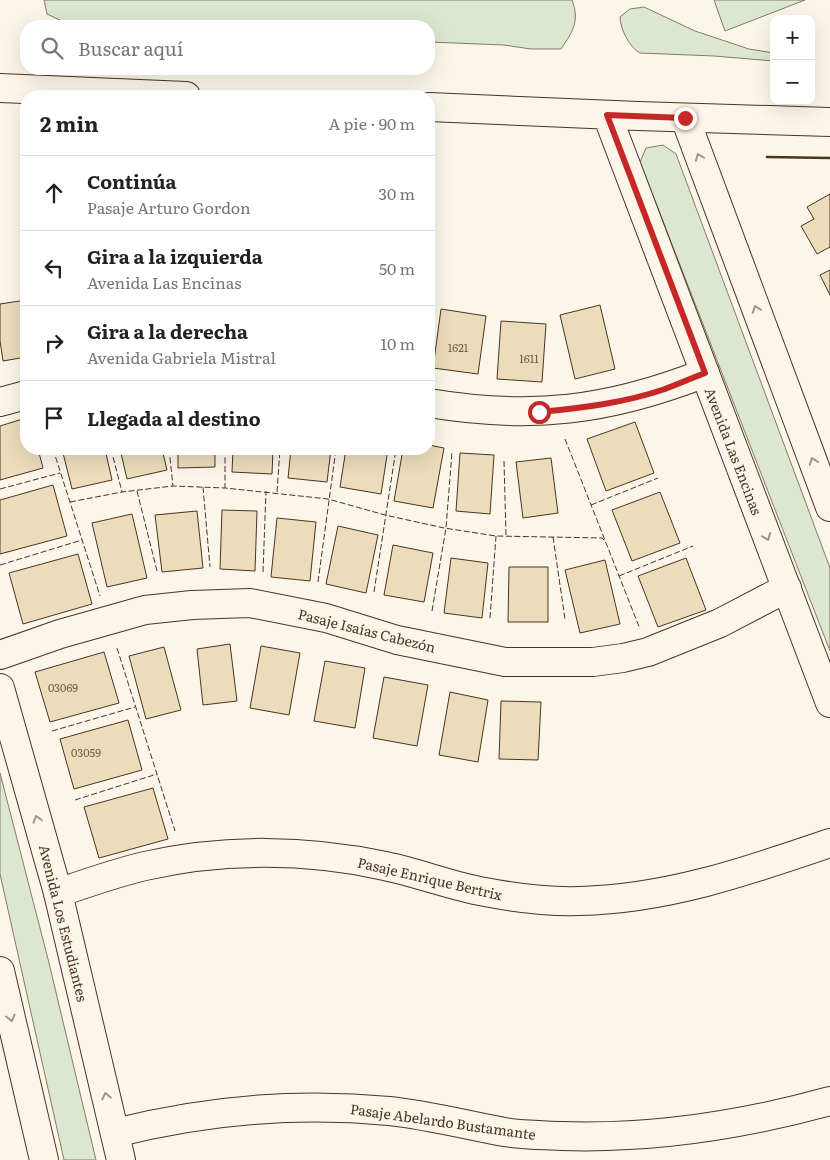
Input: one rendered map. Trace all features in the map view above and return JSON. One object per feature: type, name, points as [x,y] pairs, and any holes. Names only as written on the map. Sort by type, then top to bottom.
[{"type":"street","points":[[0,88],[46,90]]},
{"type":"street","points":[[435,107],[830,122]]},
{"type":"street","name":"Avenida Las Encinas","points":[[607,115],[830,703]]},
{"type":"street","points":[[685,118],[830,507]]},
{"type":"street","points":[[435,404],[501,412],[539,412],[581,408],[624,400],[665,389],[705,373]]},
{"type":"street","points":[[0,402],[20,397]]},
{"type":"street","name":"Pasaje Isaías Cabezón","points":[[0,655],[60,634],[145,610],[192,605],[250,603],[326,618],[397,640],[505,662],[593,662],[623,658],[656,649],[720,622],[786,588]]},
{"type":"street","name":"Avenida Los Estudiantes","points":[[0,688],[58,893],[121,1160]]},
{"type":"street","name":"Pasaje Enrique Bertrix","points":[[58,893],[146,866],[193,857],[285,853],[336,857],[386,866],[484,892],[534,899],[579,901],[627,898],[676,890],[717,880],[830,843]]},
{"type":"street","points":[[0,971],[44,1160]]},
{"type":"street","name":"Pasaje Abelardo Bustamante","points":[[115,1132],[164,1121],[218,1113],[272,1108],[331,1107],[390,1111],[448,1119],[506,1132],[562,1136],[618,1136],[674,1132],[729,1124],[788,1113],[830,1101]]},
{"type":"green space","points":[[44,0],[572,0],[575,20],[572,31],[561,49],[531,49],[504,45],[435,42],[435,20],[60,20],[47,14]]},
{"type":"green space","points":[[714,0],[805,0],[725,31]]},
{"type":"green space","points":[[644,7],[695,31],[749,49],[770,52],[770,61],[640,53],[636,51],[626,38],[622,27],[620,17],[630,9]]},
{"type":"green space","points":[[663,145],[676,154],[830,568],[830,651],[640,162],[646,148]]},
{"type":"green space","points":[[0,773],[49,963],[96,1160],[64,1160],[0,874]]},
{"type":"building","points":[[830,194],[830,247],[817,254],[801,226],[814,219],[807,207]]},
{"type":"building","points":[[830,270],[830,295],[820,275]]},
{"type":"building","points":[[20,301],[20,358],[3,361],[0,341],[0,304]]},
{"type":"building","points":[[600,305],[615,369],[575,379],[560,315]]},
{"type":"building","points":[[441,309],[486,316],[478,374],[435,368],[435,353]]},
{"type":"building","points":[[501,321],[546,324],[542,382],[497,379]]},
{"type":"building","points":[[20,420],[20,455],[40,455],[43,468],[0,480],[0,426]]},
{"type":"building","points":[[635,422],[654,473],[606,491],[587,439]]},
{"type":"building","points":[[435,446],[444,448],[433,508],[394,501],[402,455],[435,455]]},
{"type":"building","points":[[460,453],[494,455],[490,514],[456,511]]},
{"type":"building","points":[[64,455],[106,455],[112,480],[72,489]]},
{"type":"building","points":[[121,455],[163,455],[167,470],[127,479]]},
{"type":"building","points":[[178,455],[215,455],[215,467],[178,468]]},
{"type":"building","points":[[233,455],[273,455],[272,474],[232,472]]},
{"type":"building","points":[[290,455],[330,455],[327,482],[288,478]]},
{"type":"building","points":[[345,455],[387,455],[381,494],[340,487]]},
{"type":"building","points":[[551,458],[558,513],[523,518],[516,462]]},
{"type":"building","points":[[53,485],[67,536],[0,554],[0,500]]},
{"type":"building","points":[[660,492],[680,543],[632,561],[612,510]]},
{"type":"building","points":[[222,510],[257,511],[255,571],[220,569]]},
{"type":"building","points":[[197,511],[203,568],[162,572],[155,515]]},
{"type":"building","points":[[132,514],[147,578],[107,587],[92,523]]},
{"type":"building","points":[[277,518],[316,522],[310,581],[271,577]]},
{"type":"building","points":[[338,526],[378,535],[366,593],[326,584]]},
{"type":"building","points":[[393,545],[433,553],[424,602],[384,595]]},
{"type":"building","points":[[78,554],[92,604],[23,624],[9,573]]},
{"type":"building","points":[[451,558],[488,563],[482,618],[444,613]]},
{"type":"building","points":[[686,558],[706,610],[658,627],[638,576]]},
{"type":"building","points":[[605,560],[620,624],[580,633],[565,570]]},
{"type":"building","points":[[509,567],[548,567],[548,622],[508,622]]},
{"type":"building","points":[[230,644],[237,701],[203,705],[197,649]]},
{"type":"building","points":[[261,646],[300,653],[289,715],[250,708]]},
{"type":"building","points":[[164,647],[181,710],[146,719],[129,656]]},
{"type":"building","points":[[104,652],[119,703],[50,722],[35,672]]},
{"type":"building","points":[[325,661],[365,668],[355,728],[314,721]]},
{"type":"building","points":[[384,677],[428,685],[417,746],[373,738]]},
{"type":"building","points":[[450,692],[488,700],[478,762],[439,755]]},
{"type":"building","points":[[501,701],[541,702],[538,760],[499,759]]},
{"type":"building","points":[[128,720],[142,770],[74,789],[60,739]]},
{"type":"building","points":[[153,788],[168,839],[99,858],[84,807]]},
{"type":"fence","points":[[565,439],[640,629]]},
{"type":"fence","points":[[432,611],[446,528],[452,452]]},
{"type":"fence","points":[[55,455],[100,596]]},
{"type":"fence","points":[[113,455],[122,492]]},
{"type":"fence","points":[[170,455],[173,486]]},
{"type":"fence","points":[[225,455],[225,488]]},
{"type":"fence","points":[[277,492],[280,455]]},
{"type":"fence","points":[[318,582],[335,455]]},
{"type":"fence","points":[[374,592],[395,455]]},
{"type":"fence","points":[[504,461],[506,535]]},
{"type":"fence","points":[[0,489],[60,473]]},
{"type":"fence","points":[[591,505],[658,478]]},
{"type":"fence","points":[[70,502],[122,492],[173,486],[225,488],[328,499],[385,515],[444,528],[496,536],[602,538],[605,541]]},
{"type":"fence","points":[[203,487],[210,567]]},
{"type":"fence","points":[[137,491],[157,571]]},
{"type":"fence","points":[[263,572],[266,491]]},
{"type":"fence","points":[[490,618],[496,536]]},
{"type":"fence","points":[[553,537],[565,619]]},
{"type":"fence","points":[[0,565],[82,540]]},
{"type":"fence","points":[[619,576],[693,546]]},
{"type":"fence","points":[[117,648],[175,831]]},
{"type":"fence","points":[[52,731],[135,707]]},
{"type":"fence","points":[[75,800],[157,774]]},
{"type":"wall","points":[[767,157],[830,158]]},
{"type":"route","points":[[539,412],[581,408],[624,400],[665,389],[705,373],[607,115],[685,118]]}]
